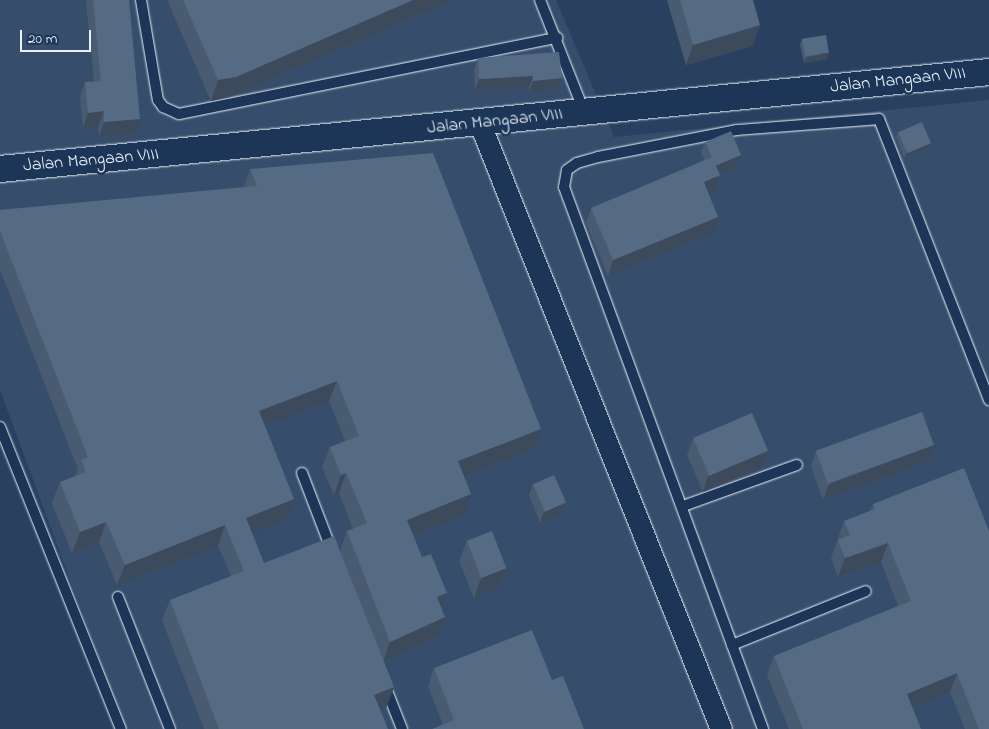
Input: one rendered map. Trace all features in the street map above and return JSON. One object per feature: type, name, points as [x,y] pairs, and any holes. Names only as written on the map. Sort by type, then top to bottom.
[{"type":"street","name":"Jalan Mangaan VIII","points":[[0,169],[480,124],[989,72]]},
{"type":"street","points":[[480,124],[721,729]]},
{"type":"lane","points":[[141,0],[158,100],[163,107],[179,114],[557,38]]},
{"type":"lane","points":[[540,0],[557,38],[584,112]]},
{"type":"lane","points":[[763,729],[684,506],[564,188],[567,170],[577,163],[737,130],[879,119],[989,400]]},
{"type":"lane","points":[[0,427],[121,729]]},
{"type":"lane","points":[[684,506],[796,465]]},
{"type":"lane","points":[[302,473],[337,564]]},
{"type":"lane","points":[[732,645],[866,591]]},
{"type":"lane","points":[[118,597],[170,729]]},
{"type":"lane","points":[[380,674],[402,729]]},
{"type":"shaded area","points":[[0,0],[556,0],[614,137],[989,100],[989,729],[125,729],[0,390]]},
{"type":"building","points":[[93,0],[129,0],[140,119],[104,122],[104,111],[88,113],[85,82],[101,81]]},
{"type":"building","points":[[183,0],[413,0],[236,77],[218,80]]},
{"type":"building","points":[[680,0],[753,0],[760,25],[693,45]]},
{"type":"building","points":[[826,35],[829,53],[805,57],[802,39]]},
{"type":"building","points":[[559,52],[562,78],[533,81],[533,76],[479,79],[478,58]]},
{"type":"building","points":[[922,122],[931,143],[907,153],[898,132]]},
{"type":"building","points":[[731,131],[741,155],[715,166],[705,142]]},
{"type":"building","points":[[433,153],[541,429],[458,461],[471,494],[407,520],[422,557],[431,554],[447,593],[437,597],[445,617],[390,642],[347,531],[367,523],[346,473],[341,475],[330,447],[359,436],[337,381],[259,411],[294,499],[246,518],[264,563],[334,536],[394,687],[374,695],[388,729],[219,729],[170,600],[244,571],[225,525],[125,565],[106,522],[80,532],[60,482],[86,472],[81,460],[88,457],[0,231],[0,210],[257,186],[250,169]]},
{"type":"building","points":[[712,157],[720,175],[704,182],[718,217],[613,260],[591,208]]},
{"type":"building","points":[[922,412],[934,445],[828,484],[816,451]]},
{"type":"building","points":[[752,413],[768,451],[709,476],[693,438]]},
{"type":"building","points":[[964,468],[989,531],[989,729],[979,729],[957,673],[907,694],[921,729],[803,729],[774,656],[911,601],[888,543],[845,558],[838,540],[850,535],[844,521],[875,509],[873,504]]},
{"type":"building","points":[[554,475],[566,502],[545,512],[533,484]]},
{"type":"building","points":[[492,531],[506,568],[481,578],[467,541]]},
{"type":"building","points":[[532,630],[552,680],[563,676],[584,729],[432,729],[454,720],[434,668]]}]
